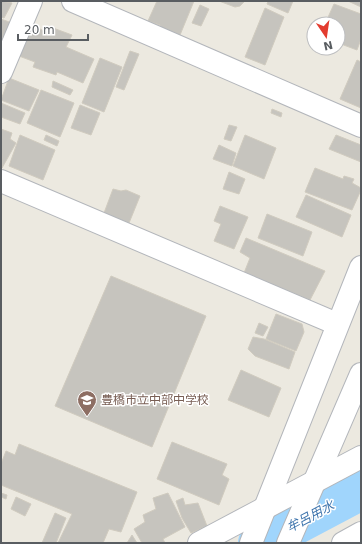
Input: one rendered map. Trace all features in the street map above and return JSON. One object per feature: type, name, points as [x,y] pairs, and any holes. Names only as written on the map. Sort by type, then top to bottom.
[{"type":"street","points":[[1,72],[31,1]]},
{"type":"street","points":[[73,1],[361,126]]},
{"type":"street","points":[[1,180],[337,324]]},
{"type":"street","points":[[253,536],[361,267]]},
{"type":"street","points":[[288,543],[361,374]]},
{"type":"street","points":[[199,543],[361,457]]},
{"type":"street","points":[[343,543],[361,533]]},
{"type":"building","points":[[1,1],[12,3],[4,18],[1,17]]},
{"type":"building","points":[[157,1],[194,1],[180,35],[148,21]]},
{"type":"building","points":[[219,1],[245,1],[240,6],[235,7]]},
{"type":"building","points":[[268,1],[293,1],[288,13],[267,4]]},
{"type":"building","points":[[348,1],[361,1],[361,7]]},
{"type":"building","points":[[334,4],[361,14],[361,39],[357,50],[346,46],[346,16],[329,16]]},
{"type":"building","points":[[200,5],[209,9],[201,26],[192,23]]},
{"type":"building","points":[[265,8],[284,17],[265,65],[245,57]]},
{"type":"building","points":[[1,19],[12,23],[5,39],[1,37]]},
{"type":"building","points":[[38,28],[50,34],[53,28],[72,35],[66,47],[94,59],[83,83],[57,72],[56,75],[33,67],[35,62],[19,56],[30,30],[36,33]]},
{"type":"building","points":[[130,51],[139,54],[124,90],[116,87]]},
{"type":"building","points":[[100,58],[122,67],[104,112],[82,103]]},
{"type":"building","points":[[357,60],[361,62],[361,108],[340,99]]},
{"type":"building","points":[[9,78],[39,90],[29,111],[1,100]]},
{"type":"building","points":[[53,81],[73,90],[70,95],[52,87]]},
{"type":"building","points":[[41,90],[74,103],[60,137],[27,123]]},
{"type":"building","points":[[1,103],[25,113],[20,124],[1,117]]},
{"type":"building","points":[[80,105],[100,113],[91,135],[71,128]]},
{"type":"building","points":[[272,109],[282,113],[281,117],[271,113]]},
{"type":"building","points":[[229,125],[237,127],[231,141],[224,139]]},
{"type":"building","points":[[1,129],[12,133],[10,139],[16,143],[2,168]]},
{"type":"building","points":[[20,135],[55,150],[43,180],[9,166]]},
{"type":"building","points":[[46,135],[59,141],[57,146],[44,140]]},
{"type":"building","points":[[245,135],[276,148],[264,179],[233,166]]},
{"type":"building","points":[[336,135],[361,145],[361,162],[329,149]]},
{"type":"building","points":[[219,145],[236,153],[232,166],[213,159]]},
{"type":"building","points":[[315,168],[343,179],[344,176],[354,179],[352,183],[361,188],[361,190],[352,210],[305,192]]},
{"type":"building","points":[[229,172],[245,179],[239,194],[223,189]]},
{"type":"building","points":[[113,189],[121,191],[126,190],[140,196],[129,223],[104,213]]},
{"type":"building","points":[[306,195],[351,215],[342,237],[296,217]]},
{"type":"building","points":[[220,206],[248,217],[234,249],[214,241],[221,224],[214,221]]},
{"type":"building","points":[[267,214],[312,232],[303,256],[258,238]]},
{"type":"building","points":[[246,238],[325,271],[310,300],[244,273],[250,258],[240,252]]},
{"type":"building","points":[[111,276],[206,316],[152,447],[55,406]]},
{"type":"building","points":[[276,314],[302,324],[304,332],[296,351],[266,339]]},
{"type":"building","points":[[259,323],[268,327],[263,336],[255,333]]},
{"type":"building","points":[[253,337],[264,339],[295,352],[289,369],[255,356],[248,349]]},
{"type":"building","points":[[241,370],[281,388],[269,417],[228,400]]},
{"type":"building","points":[[172,442],[227,464],[222,475],[229,479],[219,505],[157,479]]},
{"type":"building","points":[[19,444],[137,492],[121,532],[109,529],[103,543],[58,543],[72,514],[1,485],[1,464],[6,451],[15,455]]},
{"type":"building","points":[[1,493],[7,495],[6,499],[1,497]]},
{"type":"building","points":[[168,493],[185,527],[163,539],[165,543],[142,543],[134,529],[145,522],[143,515],[156,509],[153,498]]},
{"type":"building","points":[[16,497],[31,504],[25,516],[11,509]]},
{"type":"building","points":[[183,498],[185,505],[198,503],[207,526],[191,533],[182,518],[176,501]]},
{"type":"building","points":[[55,513],[66,518],[56,543],[42,543]]},
{"type":"building","points":[[132,535],[137,543],[127,543]]},
{"type":"waterway","name":"牟呂用水","points":[[259,543],[361,489]]},
{"type":"place","name":"豊橋市立中部中学校","points":[[87,417]]}]
